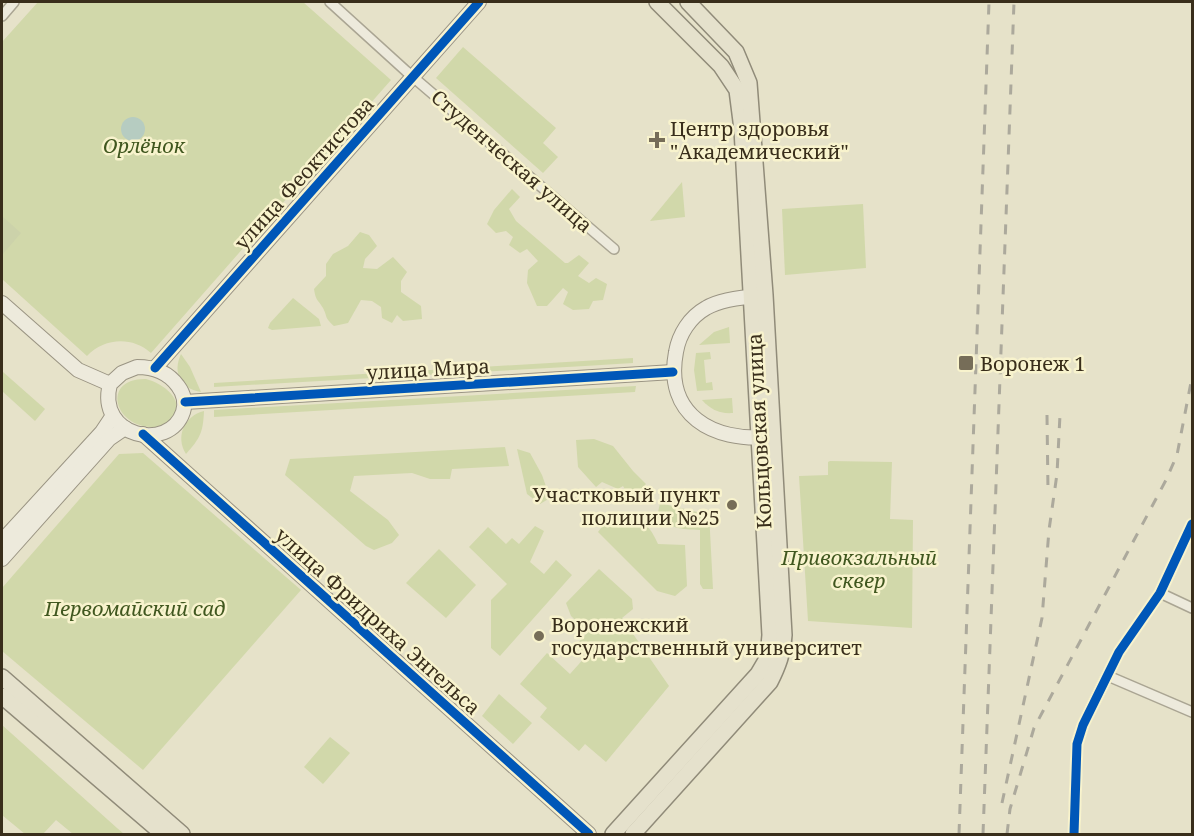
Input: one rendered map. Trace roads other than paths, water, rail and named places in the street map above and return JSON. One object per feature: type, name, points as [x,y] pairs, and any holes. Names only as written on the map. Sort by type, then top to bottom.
[{"type":"main road","name":"Кольцовская улица","points":[[657,2],[714,58],[737,90],[758,296]]},
{"type":"main road","name":"Кольцовская улица","points":[[633,834],[770,682],[779,664],[784,635],[766,437],[749,83],[736,51],[688,2]]},
{"type":"main road","name":"Кольцовская улица","points":[[613,834],[758,674],[768,657],[770,635],[766,437]]},
{"type":"main road","points":[[2,677],[182,834]]},
{"type":"main road","points":[[2,696],[163,834]]},
{"type":"street","points":[[2,16],[14,2]]},
{"type":"street","name":"Студенческая улица","points":[[330,2],[413,77],[614,249]]},
{"type":"street","name":"улица Феоктистова","points":[[155,368],[479,2]]},
{"type":"street","points":[[758,296],[729,300],[706,308],[694,318],[678,341],[673,372],[682,404],[693,418],[722,434],[766,437]]},
{"type":"street","points":[[2,303],[78,370],[110,384]]},
{"type":"street","points":[[2,541],[102,432],[112,417],[107,401],[110,384],[115,377],[130,369],[155,368],[172,379],[183,394],[185,402]]},
{"type":"street","name":"улица Мира","points":[[185,402],[673,372]]},
{"type":"street","name":"улица Фридриха Энгельса","points":[[112,417],[125,429],[143,434],[161,434],[171,430],[181,417],[185,402]]},
{"type":"street","points":[[2,559],[109,439],[125,429]]},
{"type":"street","name":"улица Фридриха Энгельса","points":[[143,434],[589,834]]},
{"type":"street","points":[[1074,834],[1077,744],[1083,725],[1119,652],[1160,593],[1192,524]]},
{"type":"street","points":[[1160,593],[1192,608]]},
{"type":"street","points":[[1108,676],[1192,712]]},
{"type":"railway","points":[[959,834],[989,2]]},
{"type":"railway","points":[[983,834],[1014,2]]},
{"type":"railway","points":[[1007,834],[1010,809],[1034,728],[1166,480],[1177,455],[1192,377]]},
{"type":"railway","points":[[1047,415],[1048,491]]},
{"type":"railway","points":[[1002,803],[1042,618],[1049,530],[1057,474],[1060,415]]},
{"type":"place","name":"Центр здоровья \"Академический\"","points":[[657,140]]},
{"type":"place","name":"Воронеж 1","points":[[966,363]]},
{"type":"place","name":"Участковый пункт полиции №25","points":[[732,505]]},
{"type":"place","name":"Воронежский государственный университет","points":[[539,636]]},
{"type":"park label","name":"Орлёнок","points":[[144,145]]},
{"type":"park label","name":"Привокзальный сквер","points":[[859,568]]},
{"type":"park label","name":"Первомайский сад","points":[[135,608]]}]
